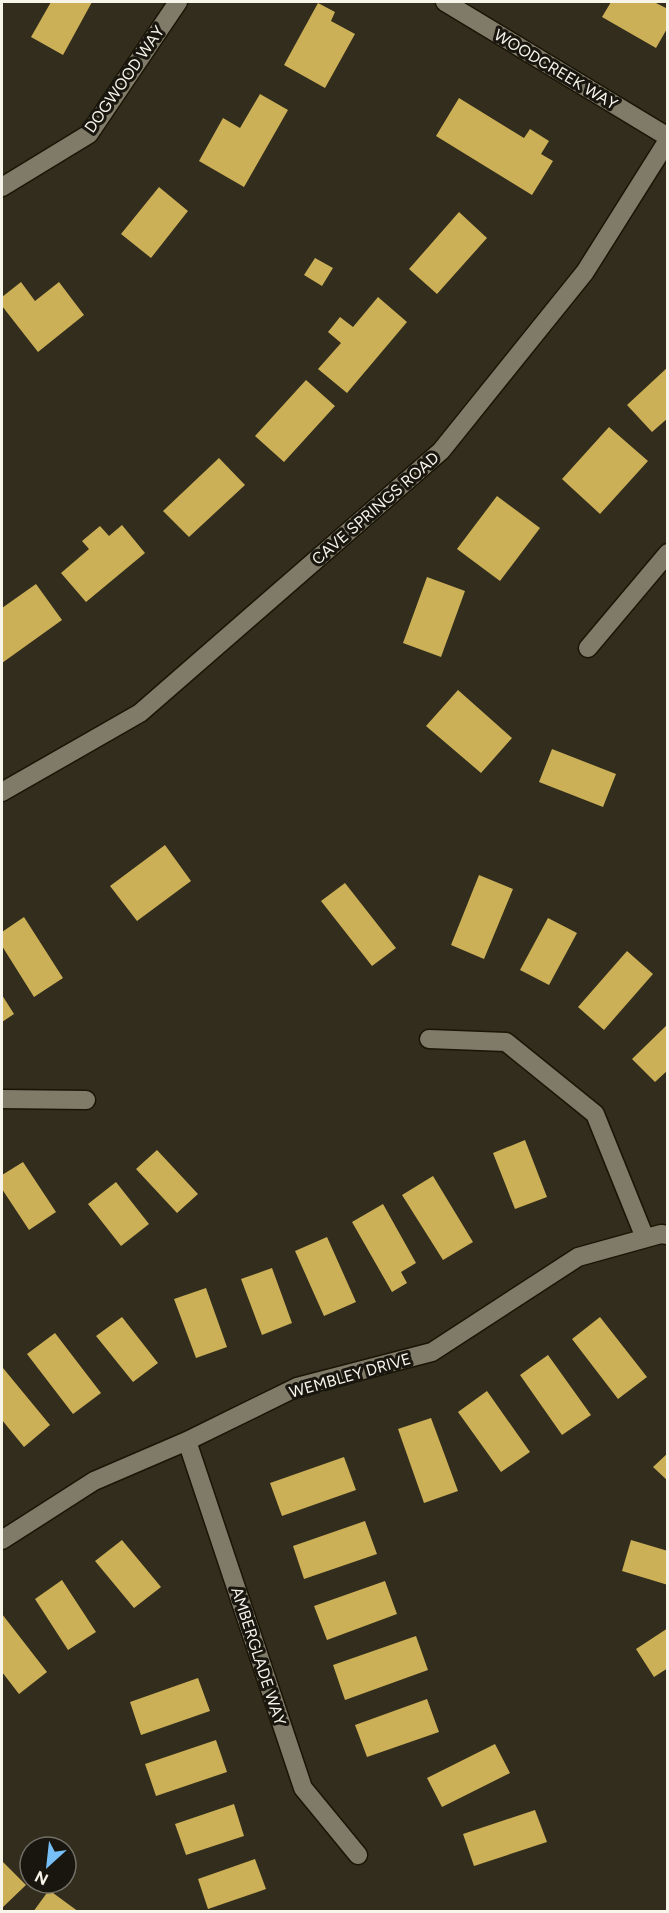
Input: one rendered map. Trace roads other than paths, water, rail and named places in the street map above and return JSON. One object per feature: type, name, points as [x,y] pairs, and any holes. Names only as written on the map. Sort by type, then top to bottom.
[{"type":"street","name":"DOGWOOD WAY","points":[[2,187],[89,134],[178,2]]},
{"type":"street","name":"WOODCREEK WAY","points":[[445,2],[668,139]]},
{"type":"street","name":"CAVE SPRINGS ROAD","points":[[2,792],[140,713],[441,451],[585,272],[668,139]]},
{"type":"street","points":[[588,648],[668,553]]},
{"type":"street","points":[[429,1039],[506,1042],[595,1114],[645,1239]]},
{"type":"street","points":[[2,1099],[86,1100]]},
{"type":"street","name":"WEMBLEY DRIVE","points":[[2,1540],[94,1480],[187,1441],[297,1387],[432,1352],[578,1257],[661,1234],[668,1235]]},
{"type":"street","name":"AMBERGLADE WAY","points":[[187,1441],[303,1788],[358,1855]]}]
